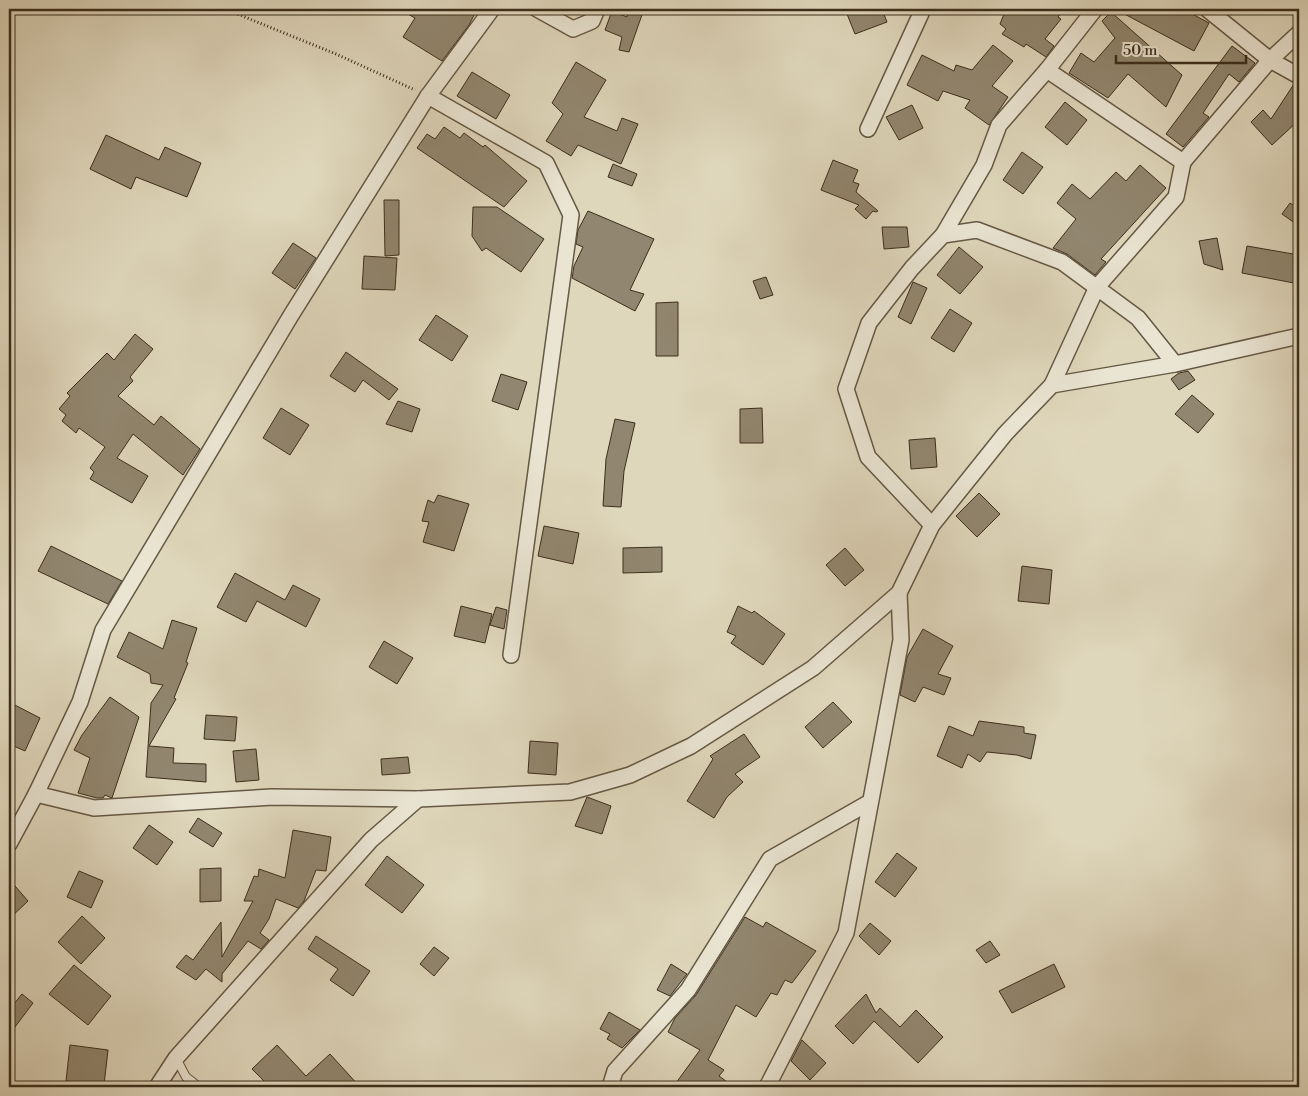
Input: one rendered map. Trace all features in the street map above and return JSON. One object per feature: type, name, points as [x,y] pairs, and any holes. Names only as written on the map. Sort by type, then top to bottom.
[{"type":"street","points":[[9,844],[36,794],[80,702],[103,630],[290,317],[428,96],[492,9]]},
{"type":"street","points":[[537,9],[573,29],[592,20],[597,9]]},
{"type":"street","points":[[868,129],[923,9]]},
{"type":"street","points":[[932,525],[868,458],[846,389],[869,324],[912,268],[943,235],[984,165],[999,125],[1047,70],[1095,9]]},
{"type":"street","points":[[1207,9],[1270,60],[1299,76]]},
{"type":"street","points":[[36,794],[94,808],[272,797],[418,799],[570,792],[630,775],[691,746],[813,668],[900,593],[932,525],[1004,434],[1052,385],[1097,287],[1176,196],[1183,162],[1270,60],[1299,33]]},
{"type":"street","points":[[1047,70],[1183,162]]},
{"type":"street","points":[[428,96],[546,163],[571,215],[511,655]]},
{"type":"street","points":[[943,235],[977,230],[1000,237],[1062,262],[1138,318],[1174,364]]},
{"type":"street","points":[[1052,385],[1174,364],[1299,336]]},
{"type":"street","points":[[767,1087],[846,933],[901,640],[900,593]]},
{"type":"street","points":[[157,1087],[176,1058],[370,840],[418,799]]},
{"type":"street","points":[[610,1087],[615,1072],[688,990],[770,859],[870,802]]},
{"type":"lane","points":[[176,1058],[186,1077],[199,1087]]},
{"type":"path","points":[[225,9],[336,54],[428,96]]},
{"type":"building","points":[[399,9],[477,9],[469,25],[442,61],[403,37],[415,18]]},
{"type":"building","points":[[629,9],[644,9],[629,52],[619,50],[622,37],[605,30],[612,11],[627,17]]},
{"type":"building","points":[[845,9],[882,9],[887,22],[855,34]]},
{"type":"building","points":[[1006,9],[1014,9],[1021,13],[1025,9],[1065,9],[1058,17],[1061,19],[1045,39],[1054,46],[1046,57],[1026,44],[1024,47],[1002,34],[1006,29],[1000,24]]},
{"type":"building","points":[[1115,9],[1183,9],[1209,23],[1194,51]]},
{"type":"building","points":[[1111,12],[1182,75],[1166,107],[1128,74],[1108,98],[1069,73],[1081,53],[1094,62],[1115,38],[1102,21]]},
{"type":"building","points":[[993,45],[1013,61],[992,86],[1008,97],[989,125],[965,108],[970,100],[943,91],[938,101],[907,85],[922,55],[954,71],[956,65],[972,70]]},
{"type":"building","points":[[1232,46],[1255,63],[1239,82],[1229,74],[1203,113],[1209,117],[1183,147],[1166,134]]},
{"type":"building","points":[[576,62],[606,80],[584,117],[617,131],[622,118],[638,124],[621,164],[578,145],[571,156],[546,141],[563,114],[552,103]]},
{"type":"building","points":[[472,72],[510,95],[496,119],[457,96]]},
{"type":"building","points":[[1294,84],[1299,85],[1299,120],[1272,145],[1251,122],[1263,110],[1271,119]]},
{"type":"building","points":[[1065,102],[1087,120],[1067,145],[1045,127]]},
{"type":"building","points":[[912,105],[923,128],[899,140],[886,117]]},
{"type":"building","points":[[444,127],[460,138],[464,133],[483,147],[485,145],[527,181],[504,207],[417,148],[427,134],[435,139]]},
{"type":"building","points":[[106,135],[159,160],[165,147],[201,163],[187,197],[136,177],[131,189],[90,169]]},
{"type":"building","points":[[1022,152],[1043,167],[1023,194],[1003,180]]},
{"type":"building","points":[[833,160],[858,170],[853,182],[859,184],[856,192],[878,211],[873,211],[866,219],[855,209],[859,205],[821,190]]},
{"type":"building","points":[[613,164],[637,174],[632,186],[608,177]]},
{"type":"building","points":[[1140,165],[1166,188],[1101,259],[1106,262],[1095,275],[1067,254],[1053,248],[1076,219],[1057,203],[1072,184],[1090,199],[1116,172],[1126,181]]},
{"type":"building","points":[[384,200],[399,200],[399,255],[385,256]]},
{"type":"building","points":[[1290,203],[1299,209],[1299,226],[1282,214]]},
{"type":"building","points":[[473,207],[497,207],[544,239],[521,272],[486,248],[482,251],[472,236]]},
{"type":"building","points":[[588,211],[654,239],[630,290],[644,294],[635,311],[572,278],[574,266],[583,247],[576,244],[578,230]]},
{"type":"building","points":[[882,227],[907,227],[909,247],[884,249]]},
{"type":"building","points":[[1217,238],[1223,270],[1204,264],[1199,241]]},
{"type":"building","points":[[293,243],[316,258],[295,289],[272,273]]},
{"type":"building","points":[[1247,246],[1299,255],[1299,284],[1242,273]]},
{"type":"building","points":[[959,247],[983,267],[960,294],[937,275]]},
{"type":"building","points":[[364,256],[397,258],[395,290],[362,289]]},
{"type":"building","points":[[766,277],[773,295],[760,299],[753,281]]},
{"type":"building","points":[[913,282],[927,288],[911,324],[898,317]]},
{"type":"building","points":[[678,302],[678,356],[656,356],[656,303]]},
{"type":"building","points":[[950,309],[972,323],[954,352],[931,338]]},
{"type":"building","points":[[436,315],[468,336],[452,361],[419,340]]},
{"type":"building","points":[[135,334],[153,349],[130,377],[133,381],[118,396],[154,425],[161,416],[200,449],[183,475],[133,434],[117,458],[148,476],[132,503],[90,479],[94,472],[90,468],[105,447],[79,428],[76,433],[62,421],[66,415],[59,409],[70,396],[67,393],[107,353],[114,360]]},
{"type":"building","points":[[346,352],[398,389],[389,400],[363,380],[355,392],[330,376]]},
{"type":"building","points":[[1188,371],[1195,380],[1179,390],[1171,379],[1179,373]]},
{"type":"building","points":[[501,374],[527,382],[518,410],[492,401]]},
{"type":"building","points":[[1192,395],[1214,414],[1198,433],[1175,414]]},
{"type":"building","points":[[398,401],[420,409],[412,432],[386,424]]},
{"type":"building","points":[[281,408],[309,425],[290,455],[263,438]]},
{"type":"building","points":[[762,408],[763,443],[740,443],[740,409]]},
{"type":"building","points":[[615,419],[635,423],[624,471],[621,507],[603,506],[606,459]]},
{"type":"building","points":[[935,438],[937,467],[911,469],[909,440]]},
{"type":"building","points":[[979,493],[1000,514],[977,537],[956,516]]},
{"type":"building","points":[[438,495],[469,504],[454,551],[423,542],[429,522],[422,521],[428,500],[434,503]]},
{"type":"building","points":[[544,526],[579,533],[573,564],[538,556]]},
{"type":"building","points":[[51,546],[122,581],[108,604],[38,571]]},
{"type":"building","points":[[662,547],[662,572],[623,573],[623,548]]},
{"type":"building","points":[[845,548],[864,570],[845,586],[826,565]]},
{"type":"building","points":[[1022,566],[1052,570],[1049,604],[1018,601]]},
{"type":"building","points":[[235,573],[285,600],[293,585],[320,599],[306,627],[257,601],[246,622],[217,607]]},
{"type":"building","points":[[461,606],[492,614],[485,643],[454,636]]},
{"type":"building","points":[[738,606],[752,613],[754,611],[785,634],[763,665],[731,643],[736,636],[727,632]]},
{"type":"building","points":[[496,607],[507,610],[504,629],[490,625]]},
{"type":"building","points":[[172,620],[197,628],[186,662],[188,663],[174,698],[176,699],[149,746],[174,748],[173,763],[206,764],[206,782],[146,777],[151,703],[163,685],[151,683],[150,674],[117,657],[129,632],[163,649]]},
{"type":"building","points":[[923,629],[953,646],[938,674],[951,678],[944,695],[923,687],[915,702],[900,695],[907,657]]},
{"type":"building","points":[[384,641],[413,658],[397,684],[369,667]]},
{"type":"building","points":[[110,697],[139,717],[112,798],[105,795],[103,798],[97,798],[78,793],[90,758],[74,750],[82,735]]},
{"type":"building","points":[[9,702],[40,718],[25,751],[9,744]]},
{"type":"building","points":[[833,702],[852,722],[823,748],[805,727]]},
{"type":"building","points":[[206,715],[237,717],[235,741],[204,739]]},
{"type":"building","points":[[979,721],[1024,727],[1024,733],[1036,735],[1031,759],[1017,755],[987,752],[980,762],[968,754],[962,768],[937,756],[949,726],[973,736]]},
{"type":"building","points":[[744,734],[760,757],[735,774],[743,782],[727,797],[714,818],[687,801],[713,759],[710,756]]},
{"type":"building","points":[[530,741],[558,743],[556,775],[528,773]]},
{"type":"building","points":[[256,749],[259,780],[236,782],[233,751]]},
{"type":"building","points":[[408,757],[410,773],[382,775],[381,759]]},
{"type":"building","points":[[587,797],[611,806],[602,834],[575,826]]},
{"type":"building","points":[[198,818],[222,833],[213,847],[189,832]]},
{"type":"building","points":[[149,825],[173,842],[157,865],[133,848]]},
{"type":"building","points":[[293,830],[331,837],[326,871],[316,870],[304,901],[298,908],[276,899],[269,919],[260,933],[269,940],[261,949],[248,941],[222,974],[222,982],[206,969],[196,980],[176,967],[186,955],[193,960],[221,922],[222,957],[253,901],[244,901],[254,876],[258,877],[259,869],[285,878]]},
{"type":"building","points":[[897,853],[917,868],[895,897],[875,882]]},
{"type":"building","points":[[387,856],[424,885],[402,913],[365,885]]},
{"type":"building","points":[[221,868],[221,901],[200,902],[200,869]]},
{"type":"building","points":[[79,871],[103,881],[91,908],[67,897]]},
{"type":"building","points":[[9,879],[28,901],[9,919]]},
{"type":"building","points":[[82,916],[105,938],[81,964],[58,942]]},
{"type":"building","points":[[745,917],[763,927],[766,922],[816,951],[792,983],[785,980],[777,995],[771,993],[756,1017],[736,1005],[708,1060],[724,1070],[719,1076],[734,1087],[673,1087],[700,1050],[668,1032],[675,1018],[696,995]]},
{"type":"building","points":[[870,923],[891,941],[879,955],[859,936]]},
{"type":"building","points":[[316,936],[370,971],[353,996],[330,980],[338,969],[308,949]]},
{"type":"building","points":[[990,941],[1000,955],[986,963],[976,950]]},
{"type":"building","points":[[434,947],[449,958],[434,976],[420,964]]},
{"type":"building","points":[[671,964],[687,974],[670,996],[657,990]]},
{"type":"building","points":[[1054,964],[1065,987],[1012,1013],[999,991]]},
{"type":"building","points":[[74,965],[111,996],[88,1025],[49,994]]},
{"type":"building","points":[[22,994],[33,1003],[9,1035],[9,1010]]},
{"type":"building","points":[[866,994],[876,1013],[880,1008],[900,1027],[916,1010],[943,1037],[918,1063],[874,1021],[853,1044],[835,1026]]},
{"type":"building","points":[[609,1012],[640,1030],[622,1048],[607,1039],[610,1034],[600,1029]]},
{"type":"building","points":[[802,1040],[826,1063],[810,1080],[791,1061]]},
{"type":"building","points":[[70,1045],[108,1050],[104,1085],[66,1081]]},
{"type":"building","points":[[277,1045],[306,1076],[330,1054],[360,1087],[270,1087],[252,1069]]},
{"type":"waterway","points":[[1291,1087],[1299,1084]]}]
